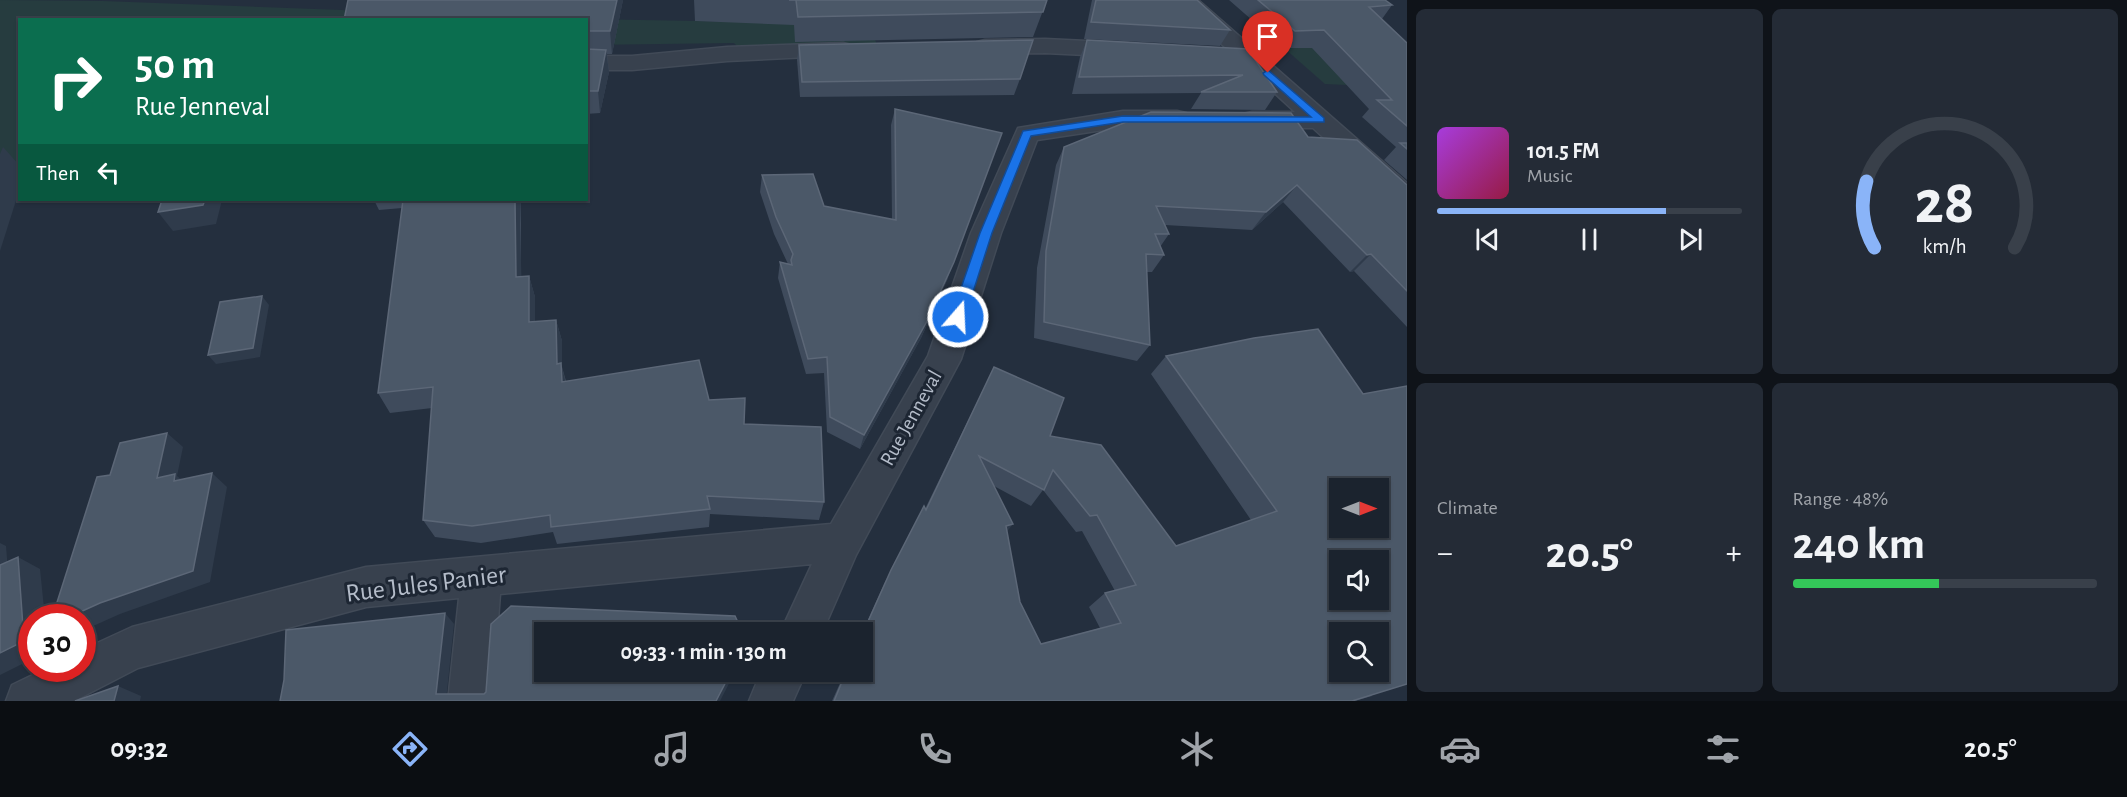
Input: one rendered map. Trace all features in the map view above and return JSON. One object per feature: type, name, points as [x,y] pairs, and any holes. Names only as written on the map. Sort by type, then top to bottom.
[{"type":"street","points":[[1185,0],[1407,198]]},
{"type":"street","points":[[960,47],[1045,46],[1148,52]]},
{"type":"street","points":[[588,63],[632,63],[727,54],[867,49]]},
{"type":"street","points":[[1216,55],[1250,57]]},
{"type":"street","name":"Rue Jenneval","points":[[806,622],[842,542],[944,359],[986,233],[1027,134],[1123,119],[1320,120]]},
{"type":"street","name":"Rue Jules Panier","points":[[28,701],[132,648],[366,587],[842,542]]},
{"type":"street","points":[[470,701],[480,576]]},
{"type":"street","points":[[771,701],[780,682]]},
{"type":"green space","points":[[0,0],[103,1],[559,18],[18,18],[18,173],[0,176]]},
{"type":"green space","points":[[588,19],[870,25],[878,48],[745,54],[734,43],[588,45]]},
{"type":"green space","points":[[1329,47],[1347,85],[1325,84],[1284,48]]},
{"type":"building","points":[[348,0],[617,0],[610,31],[588,31],[588,18],[344,18]]},
{"type":"building","points":[[796,0],[1047,0],[1043,12],[798,17]]},
{"type":"building","points":[[1096,0],[1197,0],[1230,30],[1091,22]]},
{"type":"building","points":[[1258,0],[1385,0],[1392,5],[1369,7],[1407,43],[1407,126],[1377,100],[1392,100],[1324,30],[1295,31]]},
{"type":"building","points":[[1033,40],[1020,79],[802,82],[799,45]]},
{"type":"building","points":[[1087,40],[1248,49],[1277,92],[1201,92],[1243,75],[1079,77]]},
{"type":"building","points":[[588,49],[606,50],[598,91],[588,91]]},
{"type":"building","points":[[895,109],[1002,133],[954,262],[926,323],[864,435],[830,417],[827,357],[808,359],[780,262],[792,265],[793,254],[776,217],[762,175],[813,174],[824,206],[896,220]]},
{"type":"building","points":[[1151,112],[1291,113],[1308,137],[1357,140],[1407,185],[1407,291],[1371,254],[1367,255],[1297,185],[1266,212],[1156,206],[1169,234],[1155,234],[1164,255],[1146,254],[1150,345],[1044,322],[1046,251],[1064,147]]},
{"type":"building","points":[[162,201],[205,201],[203,205],[158,212]]},
{"type":"building","points":[[403,201],[515,201],[516,277],[529,276],[529,322],[556,320],[557,364],[561,363],[562,382],[699,360],[709,400],[745,398],[744,424],[821,427],[824,502],[707,496],[710,509],[551,527],[550,515],[472,526],[423,520],[433,387],[378,393]]},
{"type":"building","points":[[262,296],[253,348],[208,355],[220,302]]},
{"type":"building","points":[[1318,329],[1363,394],[1407,386],[1407,684],[1352,701],[834,701],[842,682],[873,682],[873,622],[868,622],[924,506],[926,510],[994,367],[1064,398],[1050,436],[1101,445],[1176,546],[1277,511],[1166,356],[1254,338]],"holes":[[[979,456],[1044,490],[1053,470],[1090,516],[1097,515],[1136,585],[1105,593],[1121,623],[1041,644],[1020,602],[1006,526],[1013,524]]]},
{"type":"building","points":[[167,433],[157,478],[175,474],[174,481],[212,473],[193,571],[96,605],[56,604],[97,477],[110,475],[120,443]]},
{"type":"building","points":[[18,557],[21,604],[18,604],[18,644],[0,653],[0,565]]},
{"type":"building","points":[[511,606],[735,616],[738,622],[534,622],[534,682],[726,682],[716,701],[280,701],[284,680],[286,630],[445,613],[436,694],[484,694],[491,624]]},
{"type":"building","points":[[118,686],[114,701],[75,701]]},
{"type":"route","points":[[958,317],[986,233],[1027,134],[1123,119],[1320,120],[1268,73]]}]
